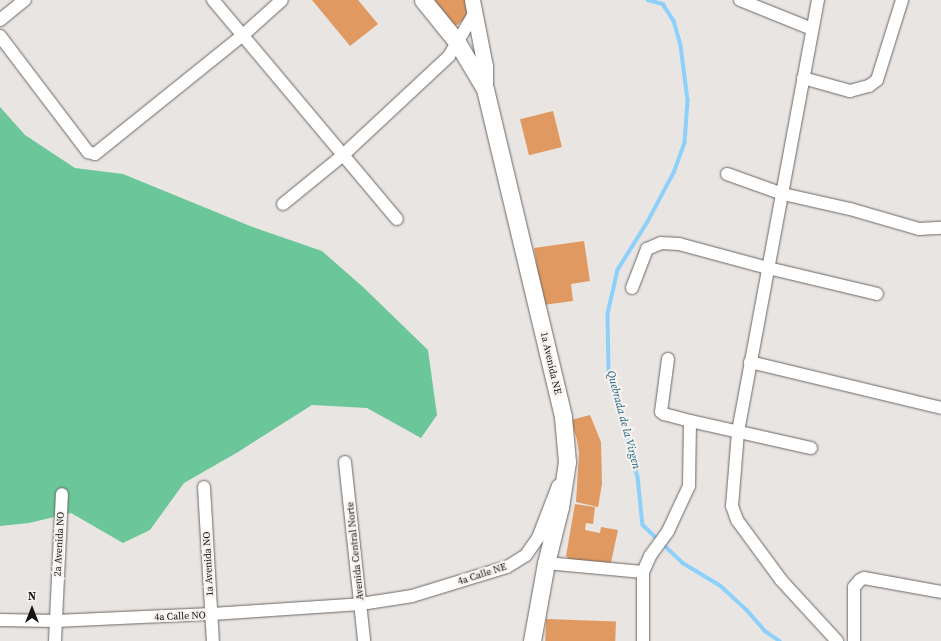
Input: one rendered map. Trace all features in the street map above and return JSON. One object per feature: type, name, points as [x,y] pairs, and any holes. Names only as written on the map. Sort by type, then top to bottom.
[{"type":"main road","name":"1a Avenida NE","points":[[424,0],[457,42],[485,89],[538,302],[563,417],[567,462],[560,507],[546,563],[532,641]]},
{"type":"street","points":[[0,20],[25,0]]},
{"type":"street","points":[[213,0],[397,219]]},
{"type":"street","points":[[0,36],[88,152],[95,154],[243,35],[282,0]]},
{"type":"street","points":[[740,0],[812,29]]},
{"type":"street","points":[[818,0],[738,432],[732,506],[737,520],[781,580],[837,641]]},
{"type":"street","points":[[803,78],[850,91],[869,86],[877,80],[902,0]]},
{"type":"street","points":[[283,204],[343,154],[449,56],[473,7]]},
{"type":"street","points":[[473,7],[485,66],[485,89]]},
{"type":"street","points":[[727,174],[782,194],[850,209],[919,229],[941,228]]},
{"type":"street","points":[[632,288],[647,249],[661,243],[679,244],[768,268],[877,294]]},
{"type":"street","points":[[668,359],[661,412],[664,414],[811,448]]},
{"type":"street","points":[[750,362],[941,408]]},
{"type":"street","points":[[643,641],[643,572],[650,556],[668,531],[688,486],[690,421]]},
{"type":"street","name":"Avenida Central Norte","points":[[346,462],[364,641]]},
{"type":"street","name":"4a Calle NE","points":[[360,604],[412,596],[507,567],[526,555],[538,538],[567,462]]},
{"type":"street","name":"1a Avenida NO","points":[[204,487],[213,641]]},
{"type":"street","name":"2a Avenida NO","points":[[55,641],[62,494]]},
{"type":"street","points":[[546,563],[643,572]]},
{"type":"street","points":[[854,641],[854,587],[860,580],[864,578],[941,592]]},
{"type":"street","name":"4a Calle NO","points":[[0,620],[55,621],[212,614],[360,604]]},
{"type":"green space","points":[[0,107],[25,135],[75,168],[123,174],[250,226],[322,251],[363,287],[428,350],[437,415],[421,438],[367,408],[312,405],[238,452],[184,483],[150,530],[123,543],[71,513],[29,523],[0,526]]},
{"type":"building","points":[[312,0],[358,0],[378,24],[350,46]]},
{"type":"building","points":[[433,0],[466,0],[467,17],[456,26]]},
{"type":"building","points":[[553,111],[562,147],[529,155],[520,119]]},
{"type":"building","points":[[584,241],[590,281],[571,284],[573,301],[543,305],[534,248]]},
{"type":"building","points":[[590,415],[601,442],[602,484],[598,507],[576,502],[579,453],[571,420]]},
{"type":"building","points":[[575,504],[595,507],[593,524],[586,523],[585,530],[600,533],[601,527],[618,530],[610,567],[569,559],[566,556]]},
{"type":"building","points":[[546,619],[616,621],[615,641],[545,641]]},
{"type":"waterway","name":"Quebrada de la Virgen","points":[[648,0],[663,4],[674,21],[681,46],[688,101],[685,143],[674,173],[648,222],[618,270],[608,314],[609,372],[638,477],[643,525],[683,563],[721,586],[747,610],[765,631],[780,641]]}]
